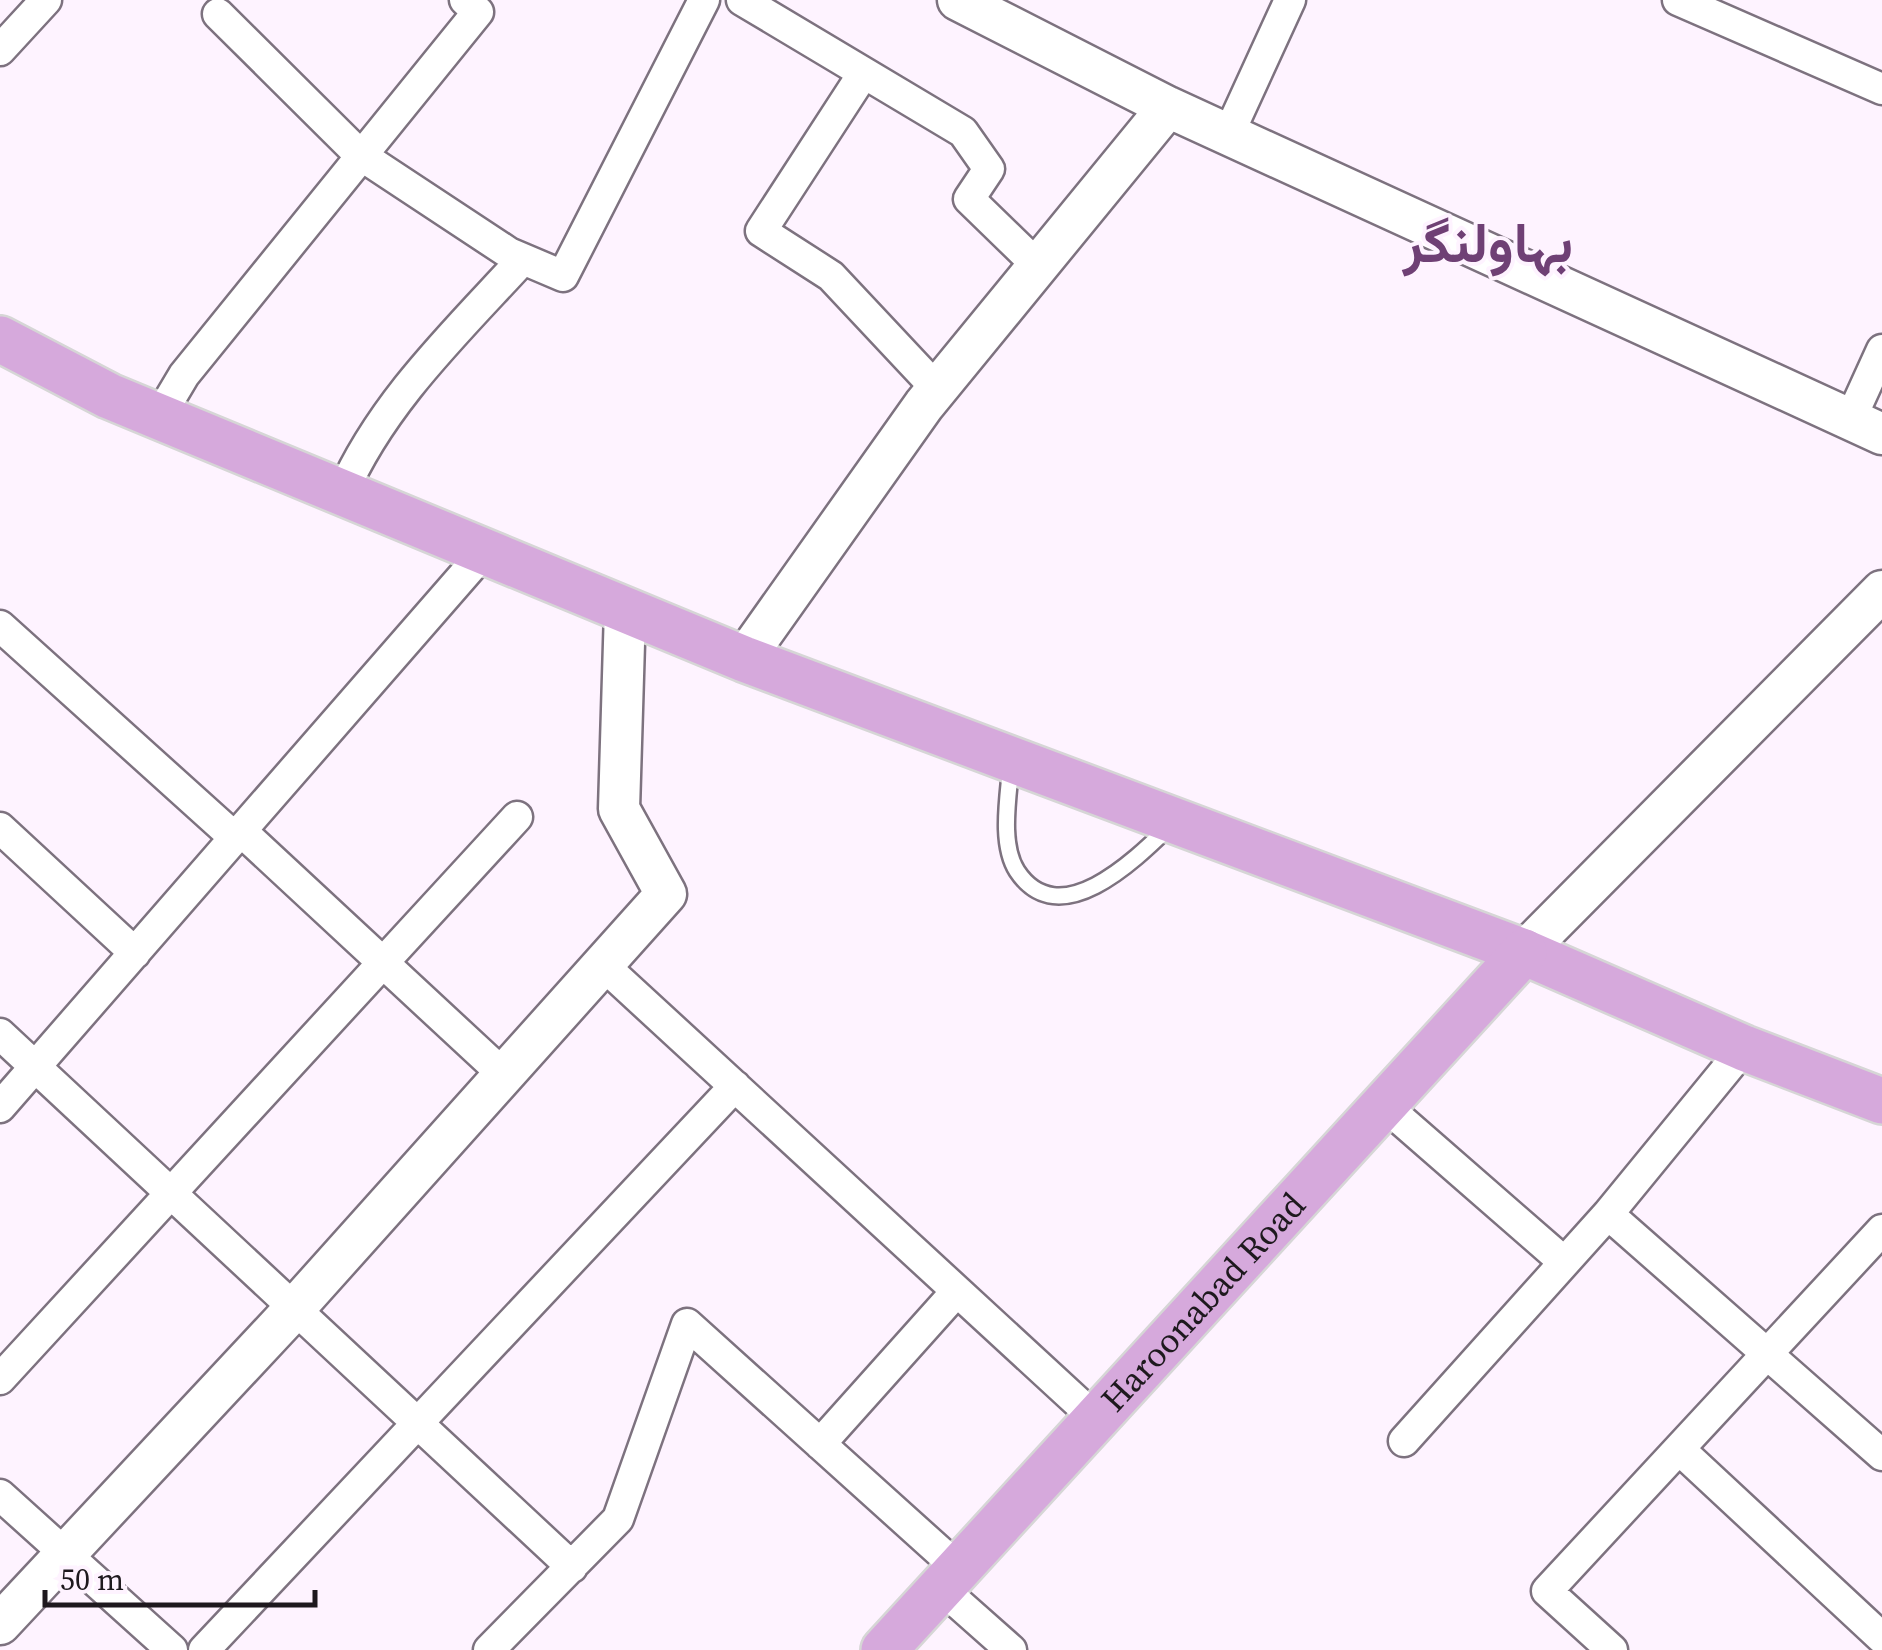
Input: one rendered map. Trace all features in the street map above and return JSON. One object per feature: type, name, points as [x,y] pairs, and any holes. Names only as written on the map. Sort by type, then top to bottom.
[{"type":"main road","points":[[0,339],[20,357],[159,417],[744,659],[1524,952],[1744,1048],[1882,1101]]},
{"type":"main road","name":"Haroonabad Road","points":[[884,1650],[1524,952]]},
{"type":"street","points":[[0,50],[46,0]]},
{"type":"street","points":[[159,417],[184,375],[359,154],[478,12],[464,0]]},
{"type":"street","points":[[218,14],[359,154],[523,259],[563,276],[704,0]]},
{"type":"street","points":[[742,0],[964,132],[989,168],[969,199],[1038,266]]},
{"type":"street","points":[[958,0],[1168,107],[1866,426],[1882,350]]},
{"type":"street","points":[[1230,133],[1290,0]]},
{"type":"street","points":[[1678,0],[1882,88]]},
{"type":"street","points":[[863,74],[761,231],[831,276],[937,389]]},
{"type":"street","points":[[744,659],[937,389],[1168,107]]},
{"type":"street","points":[[342,494],[357,458],[417,376],[523,259]]},
{"type":"street","points":[[0,1107],[484,552]]},
{"type":"street","points":[[1524,952],[1882,590]]},
{"type":"street","points":[[0,1624],[297,1306],[666,894],[619,809],[624,610]]},
{"type":"street","points":[[0,626],[385,964],[504,1075]]},
{"type":"street","points":[[0,1379],[517,817]]},
{"type":"street","points":[[0,828],[135,953]]},
{"type":"street","points":[[603,965],[1096,1419]]},
{"type":"street","points":[[0,1034],[297,1306],[572,1567]]},
{"type":"street","points":[[1404,1440],[1608,1214],[1744,1048]]},
{"type":"street","points":[[204,1650],[736,1086]]},
{"type":"street","points":[[1384,1105],[1564,1262]]},
{"type":"street","points":[[1608,1214],[1882,1455]]},
{"type":"street","points":[[1612,1650],[1547,1590],[1882,1230]]},
{"type":"street","points":[[820,1444],[957,1291]]},
{"type":"street","points":[[490,1650],[618,1520],[687,1324],[820,1444],[949,1578],[1011,1650]]},
{"type":"street","points":[[1678,1449],[1882,1638]]},
{"type":"street","points":[[0,1495],[172,1650]]},
{"type":"lane","points":[[1012,760],[1008,838],[1016,870],[1034,888],[1060,897],[1083,892],[1118,872],[1175,821]]},
{"type":"district","name":"بہاولنگر","points":[[1488,242]]}]
